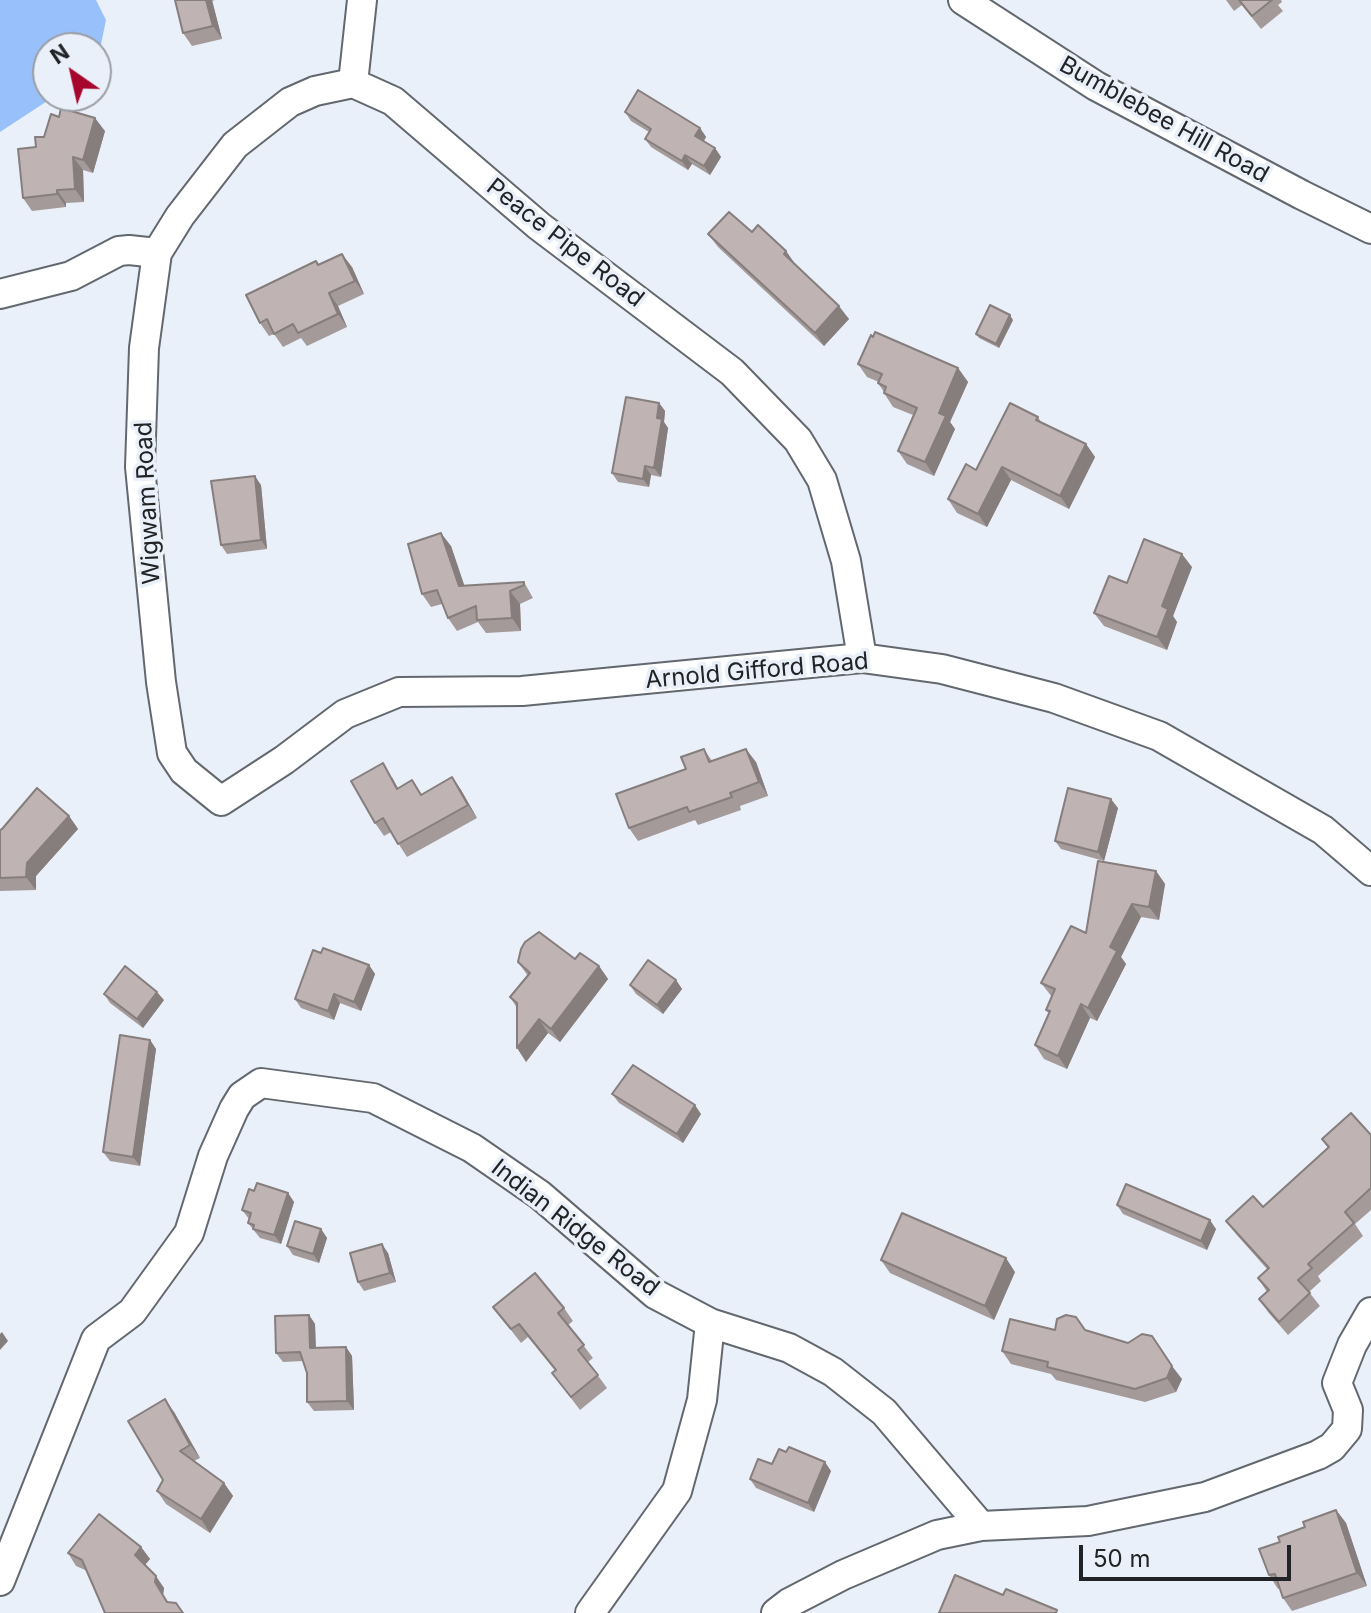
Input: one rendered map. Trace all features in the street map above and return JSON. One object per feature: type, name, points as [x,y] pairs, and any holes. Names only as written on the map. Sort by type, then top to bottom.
[{"type":"street","points":[[0,294],[71,276],[119,251],[157,253],[180,216],[235,145],[290,102],[315,91],[353,83],[362,0]]},
{"type":"street","name":"Bumblebee Hill Road","points":[[963,0],[1096,86],[1371,229]]},
{"type":"street","name":"Peace Pipe Road","points":[[353,83],[393,101],[539,226],[732,372],[798,440],[822,480],[846,561],[862,658]]},
{"type":"street","name":"Wigwam Road","points":[[157,253],[144,348],[140,467],[161,682],[172,753],[184,771],[221,801]]},
{"type":"street","name":"Arnold Gifford Road","points":[[221,801],[284,760],[345,714],[399,692],[522,691],[862,658],[942,669],[1054,698],[1159,736],[1323,830],[1371,871]]},
{"type":"street","name":"Indian Ridge Road","points":[[0,1581],[96,1339],[132,1312],[189,1233],[213,1156],[234,1109],[242,1096],[261,1083],[373,1098],[472,1148],[540,1195],[655,1294],[710,1323],[789,1348],[833,1372],[884,1412],[981,1526]]},
{"type":"street","points":[[776,1613],[843,1575],[937,1535],[981,1526],[1088,1521],[1205,1497],[1318,1455],[1332,1447],[1347,1429],[1348,1410],[1337,1383],[1352,1345],[1371,1312]]},
{"type":"street","points":[[590,1613],[677,1491],[702,1400],[710,1323]]},
{"type":"shaded area","points":[[0,0],[96,0],[106,20],[104,32],[32,32],[32,111],[0,132]]},
{"type":"building","points":[[175,0],[206,0],[213,26],[183,33]]},
{"type":"building","points":[[1239,0],[1272,0],[1252,16]]},
{"type":"building","points":[[638,90],[700,128],[695,136],[715,148],[704,166],[685,155],[682,161],[645,139],[651,129],[625,112]]},
{"type":"building","points":[[60,112],[75,112],[95,118],[83,160],[73,157],[75,189],[23,198],[18,149],[36,147],[35,137],[44,137],[51,114],[59,117]]},
{"type":"building","points":[[729,212],[752,232],[758,225],[839,306],[815,333],[708,234]]},
{"type":"building","points":[[342,254],[355,281],[329,293],[338,314],[298,333],[293,324],[274,334],[267,319],[260,323],[246,295],[316,261],[318,265]]},
{"type":"building","points":[[990,305],[1010,315],[996,344],[976,334]]},
{"type":"building","points":[[875,332],[958,368],[939,413],[946,416],[925,462],[898,451],[917,408],[884,393],[886,387],[878,383],[882,374],[858,364]]},
{"type":"building","points":[[626,397],[659,403],[657,418],[662,419],[654,468],[645,466],[643,479],[612,473]]},
{"type":"building","points":[[1010,403],[1038,417],[1036,420],[1086,444],[1060,496],[1002,467],[978,514],[948,499],[966,464],[976,470]]},
{"type":"building","points":[[255,476],[261,540],[221,545],[211,481]]},
{"type":"building","points":[[441,533],[459,586],[524,582],[524,585],[510,591],[512,618],[477,620],[476,606],[448,618],[437,590],[422,594],[408,544]]},
{"type":"building","points":[[1144,539],[1182,554],[1162,606],[1168,609],[1157,637],[1094,613],[1109,576],[1127,583]]},
{"type":"building","points":[[704,749],[709,762],[746,749],[759,782],[730,793],[732,797],[689,812],[687,807],[629,828],[616,794],[686,769],[681,757]]},
{"type":"building","points":[[383,763],[397,789],[412,780],[421,795],[452,777],[468,805],[398,844],[383,818],[375,823],[351,781]]},
{"type":"building","points":[[37,788],[69,816],[27,863],[26,877],[0,878],[0,830]]},
{"type":"building","points":[[1068,788],[1111,799],[1098,852],[1055,841]]},
{"type":"building","points":[[1098,861],[1156,871],[1149,907],[1132,904],[1110,947],[1117,951],[1088,1008],[1081,1004],[1058,1056],[1035,1045],[1050,1011],[1046,1010],[1055,989],[1041,983],[1071,926],[1086,933]]},
{"type":"building","points":[[539,932],[575,959],[580,953],[599,966],[551,1029],[539,1019],[517,1048],[517,1003],[510,997],[530,973],[518,962],[521,949]]},
{"type":"building","points":[[323,948],[369,965],[354,1002],[334,994],[328,1011],[295,999],[313,950],[321,953]]},
{"type":"building","points":[[648,960],[676,980],[657,1005],[630,985]]},
{"type":"building","points":[[125,966],[157,992],[137,1019],[104,994]]},
{"type":"building","points":[[120,1035],[150,1040],[133,1157],[103,1152]]},
{"type":"building","points":[[633,1065],[695,1105],[677,1134],[612,1094]]},
{"type":"building","points":[[1351,1113],[1371,1135],[1371,1188],[1345,1212],[1354,1223],[1308,1264],[1312,1268],[1298,1280],[1310,1293],[1279,1322],[1259,1299],[1269,1290],[1258,1278],[1269,1268],[1226,1221],[1253,1196],[1263,1207],[1329,1147],[1322,1139]]},
{"type":"building","points":[[257,1183],[288,1193],[274,1235],[253,1229],[254,1225],[248,1223],[251,1213],[242,1210],[249,1189],[254,1191]]},
{"type":"building","points":[[1126,1184],[1210,1220],[1201,1241],[1117,1205]]},
{"type":"building","points":[[902,1213],[1006,1258],[985,1306],[881,1260]]},
{"type":"building","points":[[295,1221],[321,1229],[313,1254],[287,1246]]},
{"type":"building","points":[[382,1244],[390,1273],[358,1282],[350,1253]]},
{"type":"building","points":[[535,1273],[564,1308],[558,1313],[584,1345],[578,1350],[598,1375],[571,1397],[552,1373],[556,1370],[519,1324],[511,1329],[493,1307]]},
{"type":"building","points":[[309,1315],[310,1348],[346,1347],[347,1401],[307,1402],[307,1373],[300,1352],[276,1353],[275,1316]]},
{"type":"building","points":[[1066,1315],[1076,1317],[1085,1330],[1128,1343],[1142,1334],[1152,1336],[1172,1366],[1167,1378],[1135,1389],[1047,1367],[1048,1362],[1002,1351],[1010,1319],[1055,1330],[1057,1319]]},
{"type":"building","points":[[165,1399],[190,1445],[180,1451],[224,1483],[201,1519],[157,1491],[163,1480],[128,1421]]},
{"type":"building","points":[[789,1447],[825,1462],[808,1503],[750,1479],[758,1459],[772,1464],[779,1449],[786,1452]]},
{"type":"building","points":[[1336,1510],[1357,1573],[1283,1598],[1275,1574],[1269,1575],[1259,1549],[1280,1542],[1278,1537],[1305,1527],[1303,1522]]},
{"type":"building","points":[[99,1514],[141,1547],[135,1555],[156,1576],[155,1582],[167,1602],[176,1603],[183,1613],[105,1613],[82,1560],[68,1553]]},
{"type":"building","points":[[955,1575],[1003,1595],[1006,1589],[1057,1610],[1056,1613],[939,1613]]}]
